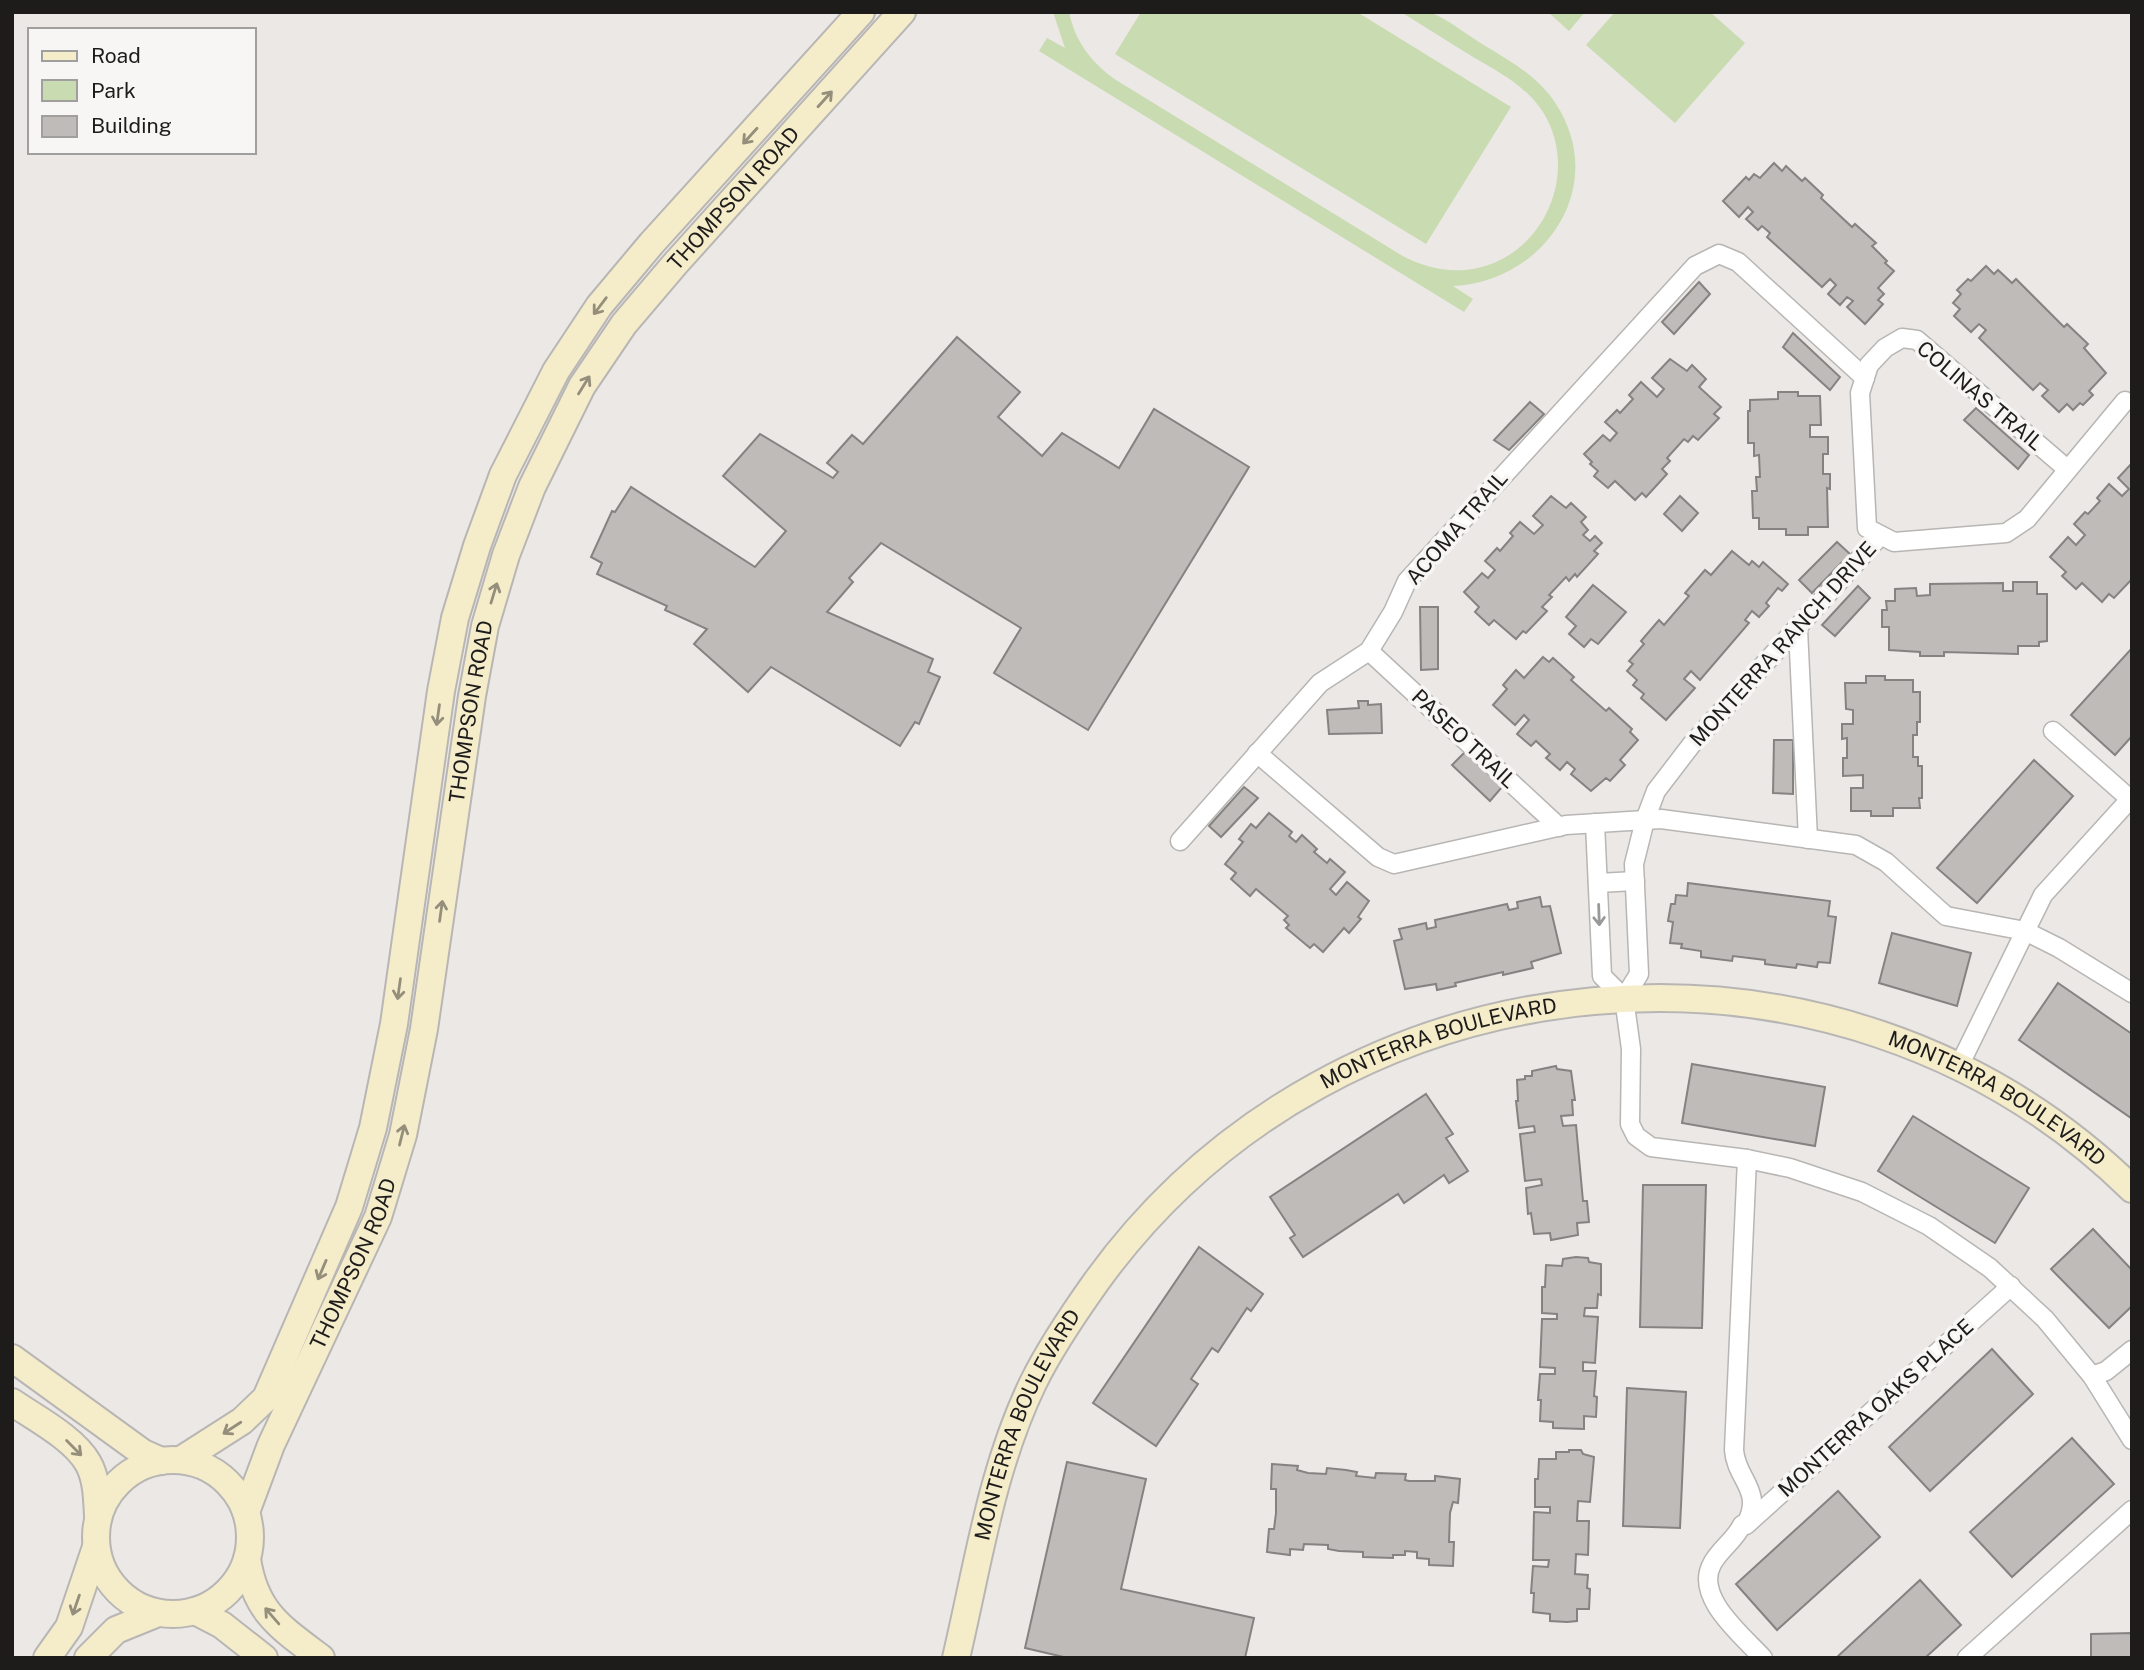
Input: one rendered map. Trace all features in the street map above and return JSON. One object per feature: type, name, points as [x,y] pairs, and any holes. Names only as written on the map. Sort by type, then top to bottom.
[{"type":"street","name":"THOMPSON ROAD","points":[[171,1460],[243,1421],[266,1398],[349,1208],[373,1128],[394,1024],[455,618],[503,475],[556,371],[599,306],[861,12]]},
{"type":"street","name":"THOMPSON ROAD","points":[[246,1512],[271,1445],[378,1217],[403,1135],[424,1029],[485,626],[506,555],[532,487],[582,386],[624,324],[902,12]]},
{"type":"street","name":"ACOMA TRAIL","points":[[1180,841],[1320,683],[1369,651],[1393,612],[1407,581],[1695,266],[1719,254],[1738,262],[1864,378]]},
{"type":"street","points":[[626,275],[649,294]]},
{"type":"street","name":"COLINAS TRAIL","points":[[1864,378],[1869,365],[1885,348],[1902,338],[1917,340],[2067,469]]},
{"type":"street","points":[[1864,378],[1860,393],[1867,528],[1880,536]]},
{"type":"street","name":"MONTERRA RANCH DRIVE","points":[[1625,999],[1639,974],[1634,864],[1645,820],[1656,791],[1692,744],[1880,536],[1894,542],[2006,533],[2027,519],[2125,401]]},
{"type":"street","points":[[1798,629],[1808,839]]},
{"type":"street","points":[[449,648],[479,659]]},
{"type":"street","name":"PASEO TRAIL","points":[[1369,651],[1559,827]]},
{"type":"street","points":[[1958,1068],[2048,889],[2131,798],[2053,730]]},
{"type":"street","points":[[1257,753],[1378,857],[1394,864],[1559,827],[1667,819],[1856,845],[1886,862],[1946,916],[2025,931],[2095,969],[2132,993]]},
{"type":"street","points":[[1595,823],[1602,976],[1625,999],[1631,1049],[1628,1115],[1636,1136],[1646,1145],[1657,1149],[1747,1159],[1826,1179],[1896,1208],[1960,1246],[2011,1286],[2045,1319],[2092,1376],[2132,1440]]},
{"type":"street","points":[[1598,883],[1635,881]]},
{"type":"street","name":"MONTERRA BOULEVARD","points":[[956,1658],[989,1508],[1010,1439],[1034,1381],[1096,1282],[1154,1211],[1229,1144],[1315,1086],[1403,1044],[1490,1017],[1574,1002],[1701,999],[1785,1010],[1867,1031],[1908,1045],[1958,1068],[2056,1126],[2132,1189]]},
{"type":"street","points":[[1747,1159],[1734,1450],[1735,1463],[1750,1488],[1753,1503],[1750,1516],[1713,1562],[1707,1587],[1717,1608],[1763,1658]]},
{"type":"street","points":[[349,1208],[378,1217]]},
{"type":"street","name":"MONTERRA OAKS PLACE","points":[[1740,1530],[2011,1286]]},
{"type":"street","points":[[2092,1376],[2106,1371],[2132,1350]]},
{"type":"street","points":[[12,1358],[143,1453],[206,1468],[227,1482],[246,1512],[250,1535],[247,1559],[251,1584],[270,1616],[321,1658]]},
{"type":"street","points":[[12,1402],[76,1447],[88,1463],[95,1484],[98,1517],[96,1547],[69,1627],[47,1658]]},
{"type":"street","points":[[98,1517],[107,1496],[121,1480],[139,1467],[171,1460]]},
{"type":"street","points":[[1967,1658],[2132,1510]]},
{"type":"street","points":[[96,1547],[103,1571],[116,1590],[135,1605],[158,1613],[183,1614],[212,1603],[227,1591],[239,1576],[247,1559]]},
{"type":"street","points":[[195,1611],[222,1625],[264,1658]]},
{"type":"street","points":[[88,1658],[116,1630],[158,1613]]},
{"type":"green space","points":[[1053,12],[1069,12],[1086,51],[1116,80],[1401,255],[1438,269],[1468,270],[1502,259],[1522,246],[1538,228],[1556,183],[1558,159],[1554,135],[1543,112],[1529,95],[1502,74],[1401,12],[1432,13],[1513,63],[1549,94],[1571,135],[1575,166],[1571,196],[1559,224],[1540,248],[1516,267],[1486,280],[1453,286],[1473,299],[1464,312],[1039,51],[1047,38],[1065,48]]},
{"type":"green space","points":[[1141,12],[1357,12],[1511,107],[1426,244],[1115,54]]},
{"type":"green space","points":[[1548,12],[1585,12],[1569,31]]},
{"type":"green space","points":[[1615,12],[1710,12],[1745,43],[1675,123],[1586,45]]},
{"type":"building","points":[[1774,163],[1782,171],[1786,166],[1802,181],[1805,178],[1823,195],[1821,198],[1852,227],[1855,224],[1876,243],[1872,246],[1894,271],[1878,288],[1884,294],[1878,300],[1883,304],[1865,324],[1847,307],[1853,301],[1847,297],[1840,305],[1828,294],[1836,285],[1830,279],[1822,287],[1767,237],[1770,233],[1762,226],[1758,230],[1746,219],[1753,212],[1748,207],[1739,217],[1723,201],[1746,177],[1749,180],[1754,174],[1760,178]]},
{"type":"building","points":[[1986,266],[1994,274],[1998,270],[2012,283],[2016,279],[2064,327],[2067,324],[2088,344],[2084,348],[2106,373],[2089,391],[2093,395],[2083,405],[2080,403],[2073,410],[2067,404],[2059,412],[2042,396],[2048,390],[2040,383],[2033,390],[1979,338],[1986,330],[1979,324],[1971,332],[1954,316],[1960,309],[1953,303],[1961,294],[1957,290]]},
{"type":"building","points":[[1699,282],[1710,294],[1674,334],[1662,322]]},
{"type":"building","points":[[1793,333],[1840,377],[1830,390],[1783,347]]},
{"type":"building","points":[[957,337],[1020,392],[998,417],[1042,456],[1062,433],[1119,468],[1154,409],[1249,467],[1088,730],[994,673],[1021,628],[881,543],[849,578],[853,582],[827,612],[933,659],[928,672],[940,677],[919,724],[915,722],[900,746],[771,667],[748,692],[694,644],[707,629],[665,610],[667,606],[597,574],[602,563],[591,557],[612,511],[615,512],[631,487],[755,567],[786,531],[723,476],[760,434],[833,478],[838,472],[827,463],[852,435],[863,444]]},
{"type":"building","points":[[1670,359],[1687,371],[1692,365],[1706,379],[1699,387],[1721,407],[1714,414],[1719,418],[1698,440],[1693,436],[1688,442],[1684,439],[1667,458],[1670,461],[1662,469],[1667,474],[1646,497],[1642,493],[1635,500],[1615,481],[1608,488],[1594,476],[1598,471],[1584,454],[1603,435],[1610,441],[1617,433],[1605,422],[1617,410],[1620,413],[1633,399],[1629,395],[1641,382],[1657,397],[1664,389],[1652,378]]},
{"type":"building","points":[[1778,392],[1820,396],[1821,425],[1810,425],[1810,437],[1828,437],[1828,454],[1823,454],[1823,474],[1830,474],[1830,489],[1827,488],[1828,527],[1808,527],[1808,535],[1786,535],[1786,529],[1759,529],[1759,518],[1753,518],[1752,491],[1757,491],[1756,477],[1760,477],[1759,455],[1754,456],[1754,443],[1748,443],[1750,400],[1778,399]]},
{"type":"building","points":[[1530,402],[1544,414],[1509,450],[1494,440]]},
{"type":"building","points":[[1976,408],[2029,455],[2018,469],[1964,420]]},
{"type":"building","points":[[2132,463],[2132,579],[2114,598],[2109,594],[2102,602],[2082,583],[2076,589],[2062,576],[2066,572],[2050,557],[2068,537],[2076,545],[2085,535],[2074,524],[2100,501],[2097,498],[2109,484],[2122,496],[2129,489],[2118,478]]},
{"type":"building","points":[[1551,496],[1566,508],[1571,503],[1586,517],[1581,522],[1588,530],[1583,535],[1590,541],[1595,536],[1602,543],[1594,551],[1598,554],[1577,577],[1575,574],[1569,581],[1566,577],[1549,595],[1552,597],[1542,607],[1547,611],[1526,633],[1523,631],[1516,639],[1494,620],[1489,625],[1475,612],[1479,607],[1464,592],[1482,573],[1488,578],[1495,570],[1485,561],[1497,548],[1500,551],[1513,536],[1510,533],[1520,522],[1534,534],[1543,525],[1533,516]]},
{"type":"building","points":[[1680,496],[1698,513],[1682,531],[1664,514]]},
{"type":"building","points":[[1837,542],[1850,554],[1812,593],[1799,580]]},
{"type":"building","points":[[1732,551],[1749,565],[1752,561],[1759,567],[1763,562],[1788,584],[1782,591],[1778,588],[1766,603],[1769,606],[1759,617],[1752,611],[1745,620],[1749,623],[1700,680],[1691,671],[1684,679],[1695,688],[1666,720],[1641,698],[1644,694],[1633,685],[1637,680],[1627,671],[1633,664],[1629,661],[1644,644],[1641,641],[1659,620],[1664,625],[1689,596],[1685,593],[1705,570],[1711,575]]},
{"type":"building","points":[[2013,582],[2037,582],[2037,594],[2047,594],[2047,641],[2039,642],[2039,646],[2018,646],[2018,654],[1944,652],[1944,656],[1920,656],[1920,652],[1889,650],[1889,627],[1882,627],[1882,610],[1887,610],[1886,601],[1895,601],[1895,589],[1916,588],[1917,596],[1930,595],[1930,584],[2003,583],[2003,591],[2013,591]]},
{"type":"building","points":[[1593,585],[1626,612],[1598,644],[1591,639],[1584,647],[1569,634],[1576,626],[1566,617]]},
{"type":"building","points":[[1858,586],[1870,598],[1835,636],[1822,625]]},
{"type":"building","points":[[1420,607],[1438,607],[1438,669],[1421,670]]},
{"type":"building","points":[[2132,648],[2132,736],[2115,755],[2071,715]]},
{"type":"building","points":[[1543,657],[1549,662],[1553,658],[1574,677],[1571,680],[1606,711],[1609,708],[1632,729],[1630,732],[1638,740],[1620,760],[1625,765],[1610,781],[1606,778],[1591,791],[1571,774],[1575,769],[1567,762],[1560,770],[1546,758],[1550,754],[1536,741],[1531,746],[1517,734],[1529,720],[1524,715],[1515,725],[1493,705],[1507,689],[1503,685],[1516,670],[1524,678]]},
{"type":"building","points":[[1866,676],[1885,676],[1885,680],[1913,680],[1913,692],[1920,692],[1920,722],[1917,722],[1917,735],[1913,735],[1913,757],[1918,757],[1918,766],[1922,766],[1920,808],[1893,808],[1893,816],[1871,816],[1871,811],[1851,811],[1851,788],[1863,788],[1863,775],[1843,776],[1847,738],[1842,739],[1842,724],[1853,724],[1853,710],[1846,709],[1845,683],[1866,683]]},
{"type":"building","points":[[1358,701],[1368,701],[1368,705],[1381,704],[1382,733],[1329,734],[1327,710],[1359,708]]},
{"type":"building","points":[[1774,740],[1793,740],[1793,794],[1773,793]]},
{"type":"building","points":[[1465,752],[1502,787],[1490,801],[1452,765]]},
{"type":"building","points":[[2034,760],[2073,796],[1977,903],[1937,868]]},
{"type":"building","points":[[1244,787],[1258,798],[1221,837],[1209,826]]},
{"type":"building","points":[[1269,813],[1292,832],[1289,836],[1296,842],[1302,835],[1317,849],[1314,852],[1327,863],[1330,859],[1345,872],[1330,889],[1336,895],[1347,882],[1369,901],[1358,917],[1361,919],[1349,933],[1344,928],[1323,952],[1314,944],[1310,948],[1286,928],[1289,925],[1284,920],[1288,916],[1256,889],[1250,896],[1231,879],[1236,873],[1225,864],[1243,842],[1239,839],[1251,824],[1256,828]]},
{"type":"building","points":[[1688,883],[1830,901],[1828,916],[1836,917],[1830,963],[1818,962],[1817,967],[1797,964],[1796,968],[1733,956],[1732,961],[1701,957],[1701,951],[1670,943],[1673,922],[1668,921],[1671,904],[1675,904],[1676,895],[1687,896]]},
{"type":"building","points":[[1540,897],[1542,907],[1550,906],[1561,953],[1531,962],[1533,968],[1455,983],[1456,986],[1437,990],[1436,984],[1405,989],[1394,941],[1402,939],[1399,929],[1426,923],[1427,929],[1436,927],[1435,920],[1507,904],[1509,910],[1518,908],[1517,902]]},
{"type":"building","points":[[1892,933],[1971,953],[1957,1006],[1879,983]]},
{"type":"building","points":[[2058,983],[2132,1034],[2131,1118],[2019,1040]]},
{"type":"building","points":[[1692,1064],[1825,1087],[1815,1146],[1682,1123]]},
{"type":"building","points":[[1556,1066],[1557,1069],[1571,1071],[1575,1100],[1572,1100],[1573,1115],[1561,1116],[1563,1126],[1576,1125],[1583,1201],[1587,1201],[1589,1222],[1577,1223],[1578,1235],[1551,1240],[1550,1233],[1534,1234],[1531,1213],[1528,1214],[1526,1188],[1542,1185],[1541,1179],[1525,1181],[1520,1134],[1535,1132],[1534,1126],[1519,1128],[1516,1101],[1517,1080],[1532,1076],[1532,1071]]},
{"type":"building","points":[[1426,1094],[1453,1134],[1446,1138],[1468,1171],[1449,1183],[1444,1175],[1404,1203],[1398,1194],[1303,1257],[1290,1238],[1295,1235],[1270,1197]]},
{"type":"building","points":[[1913,1116],[2029,1188],[1995,1243],[1878,1171]]},
{"type":"building","points":[[1643,1185],[1706,1185],[1702,1328],[1640,1327]]},
{"type":"building","points":[[2093,1229],[2132,1270],[2132,1306],[2109,1328],[2051,1269]]},
{"type":"building","points":[[1199,1247],[1263,1294],[1251,1311],[1247,1308],[1218,1352],[1212,1348],[1191,1379],[1198,1384],[1156,1446],[1093,1403]]},
{"type":"building","points":[[1588,1258],[1589,1262],[1601,1264],[1601,1295],[1598,1294],[1597,1308],[1585,1308],[1584,1316],[1598,1317],[1595,1363],[1583,1362],[1583,1371],[1596,1371],[1596,1417],[1584,1416],[1584,1429],[1553,1428],[1553,1422],[1540,1421],[1541,1400],[1538,1400],[1540,1374],[1555,1374],[1555,1368],[1540,1367],[1542,1319],[1557,1319],[1557,1314],[1542,1313],[1542,1287],[1545,1287],[1546,1265],[1562,1266],[1563,1259]]},
{"type":"building","points":[[1992,1349],[2033,1394],[1930,1491],[1889,1447]]},
{"type":"building","points":[[1627,1388],[1686,1392],[1680,1528],[1623,1526]]},
{"type":"building","points":[[2072,1438],[2114,1484],[2012,1577],[1970,1532]]},
{"type":"building","points":[[1581,1450],[1583,1454],[1594,1457],[1590,1502],[1578,1501],[1577,1521],[1589,1521],[1588,1555],[1576,1554],[1575,1574],[1588,1575],[1589,1609],[1577,1609],[1577,1621],[1550,1621],[1550,1614],[1533,1612],[1533,1566],[1548,1567],[1549,1560],[1533,1560],[1534,1512],[1550,1513],[1550,1507],[1535,1507],[1535,1479],[1538,1479],[1539,1459],[1556,1459],[1556,1452]]},
{"type":"building","points":[[1067,1462],[1146,1479],[1121,1589],[1254,1618],[1245,1658],[1068,1658],[1025,1648]]},
{"type":"building","points":[[1272,1464],[1298,1466],[1297,1470],[1308,1473],[1326,1474],[1327,1468],[1357,1472],[1356,1476],[1375,1478],[1376,1473],[1406,1474],[1405,1480],[1409,1481],[1435,1481],[1435,1476],[1460,1479],[1458,1503],[1453,1502],[1450,1513],[1449,1542],[1454,1542],[1453,1566],[1429,1565],[1429,1559],[1417,1558],[1417,1552],[1405,1551],[1405,1555],[1393,1555],[1393,1558],[1363,1557],[1363,1552],[1328,1549],[1328,1545],[1304,1544],[1303,1550],[1290,1549],[1290,1555],[1267,1552],[1269,1529],[1274,1529],[1276,1513],[1276,1489],[1271,1489]]},
{"type":"building","points":[[1838,1491],[1880,1537],[1777,1630],[1736,1584]]},
{"type":"building","points":[[1920,1580],[1961,1625],[1925,1658],[1836,1658]]},
{"type":"building","points":[[2132,1633],[2132,1658],[2091,1658],[2091,1634]]}]
